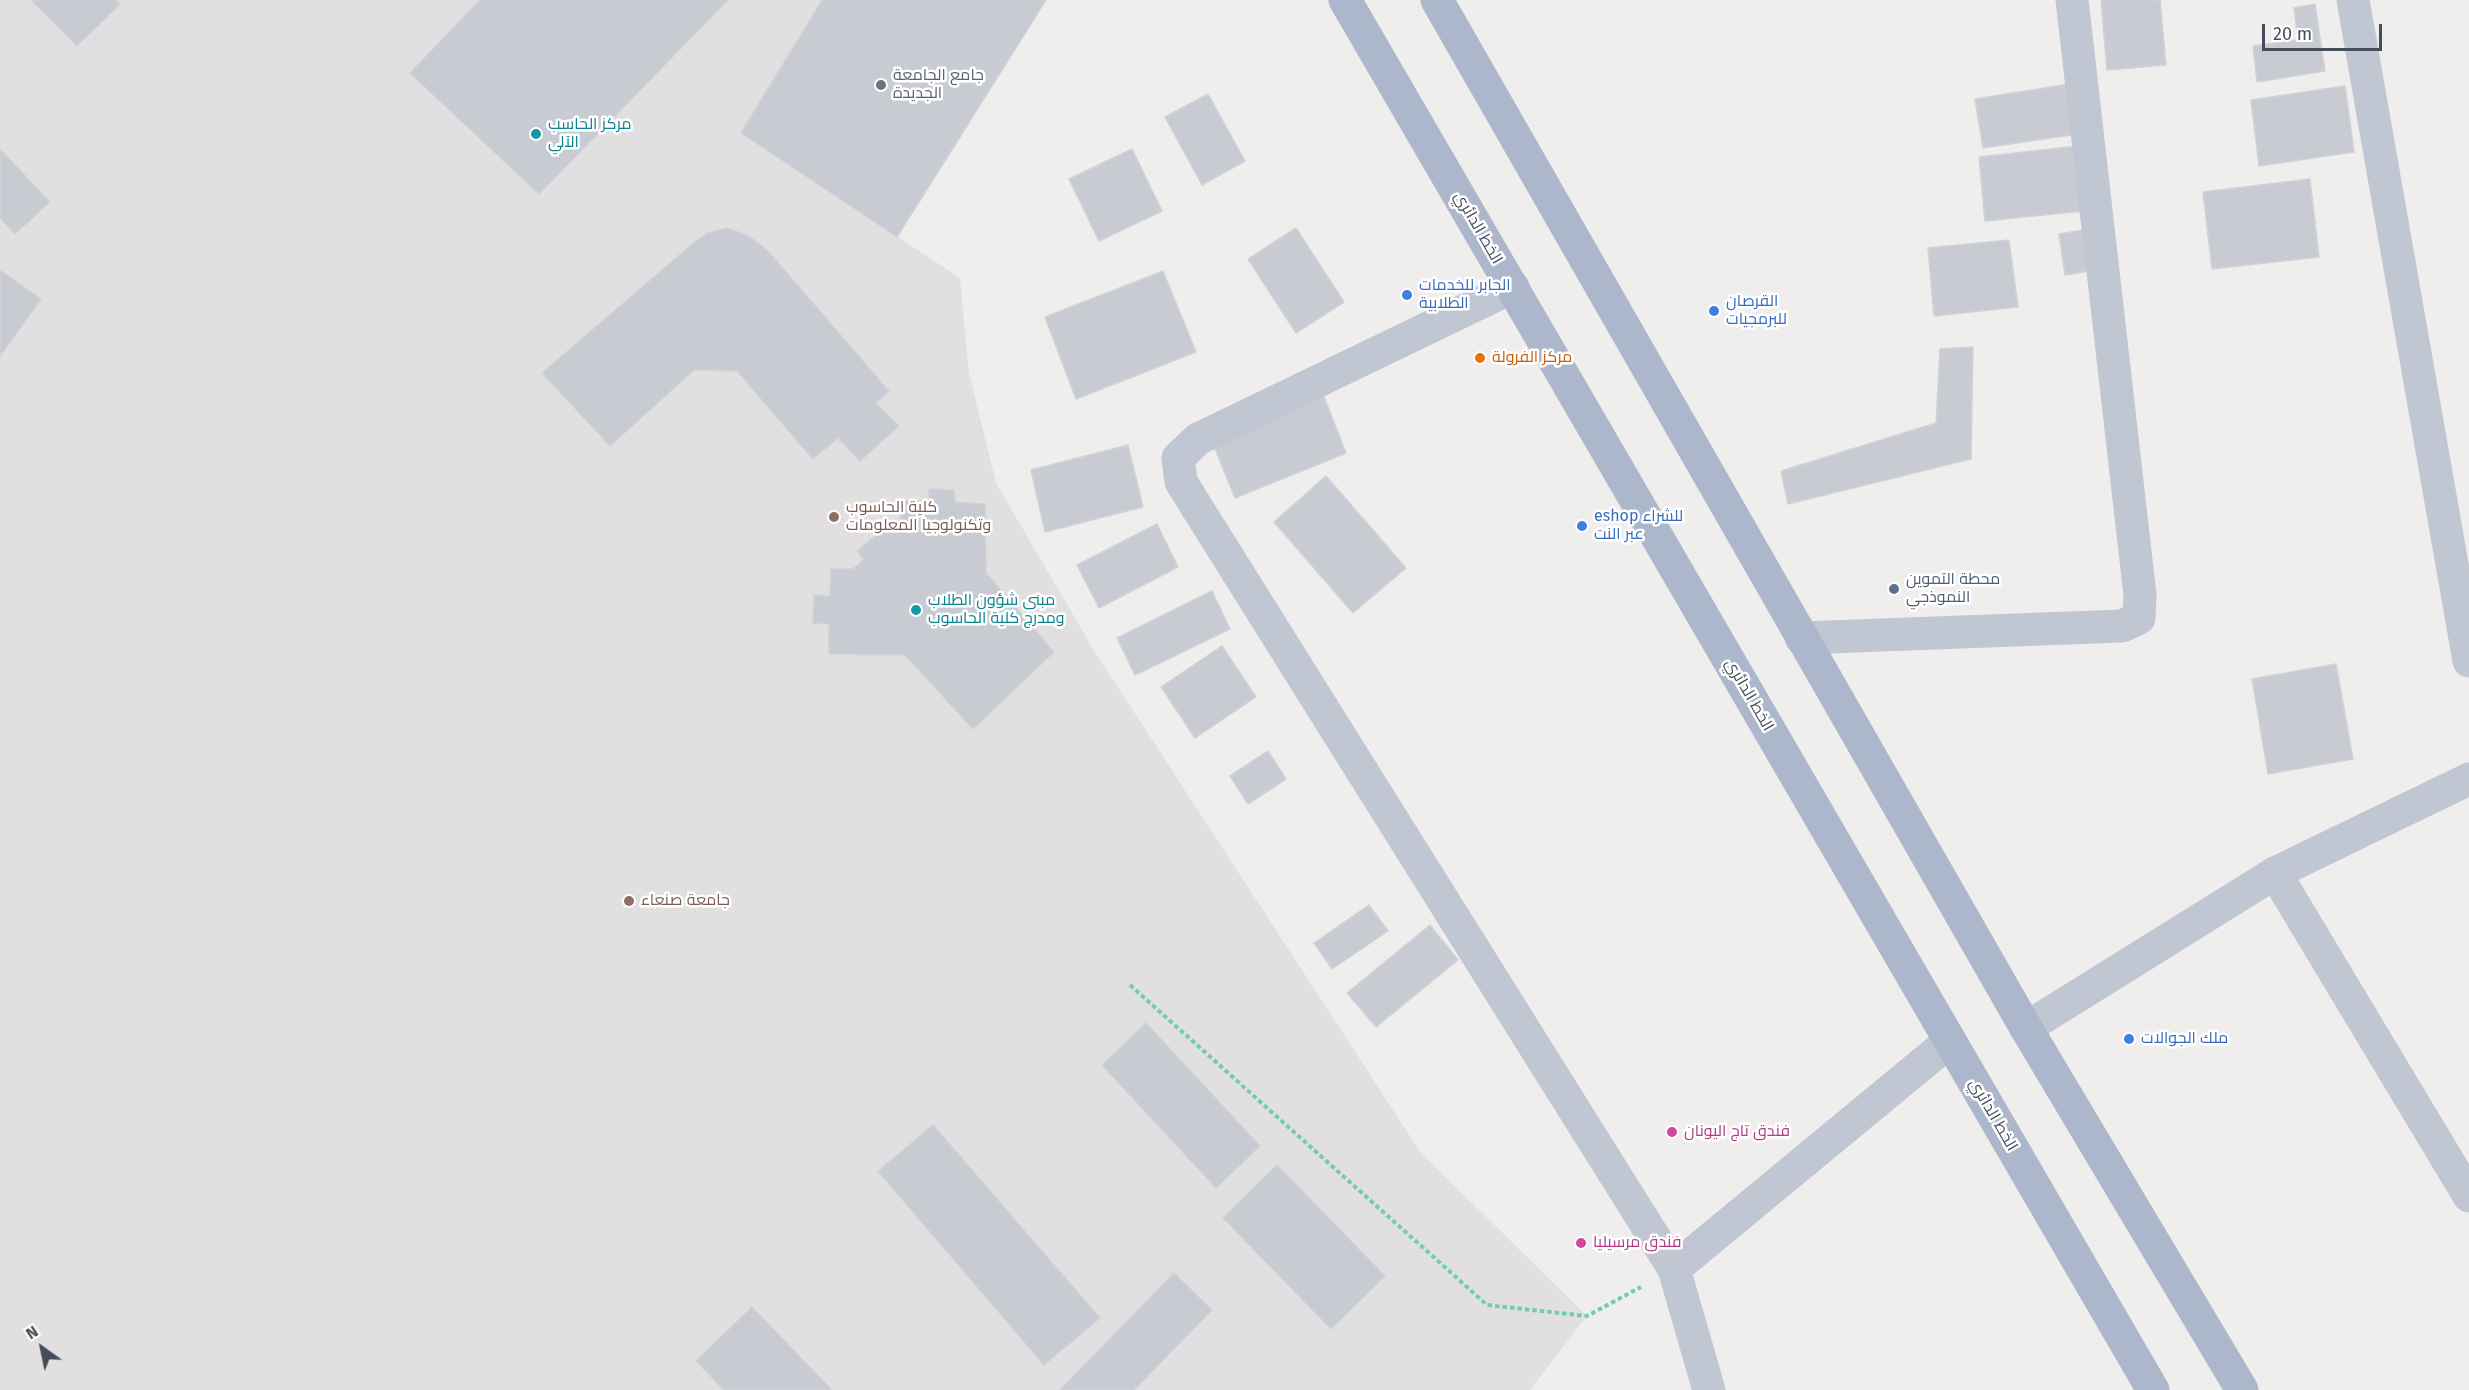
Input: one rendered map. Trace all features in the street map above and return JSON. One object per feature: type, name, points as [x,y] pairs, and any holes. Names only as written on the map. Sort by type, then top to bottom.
[{"type":"main road","name":"الخط الدائري","points":[[1345,0],[2152,1390]]},
{"type":"main road","points":[[1437,0],[2026,1028],[2242,1390]]},
{"type":"street","points":[[1801,638],[2122,626],[2139,618],[2140,595],[2072,0]]},
{"type":"street","points":[[2353,0],[2469,661]]},
{"type":"street","points":[[1513,287],[1198,439],[1178,458],[1181,482],[1674,1269],[1709,1390]]},
{"type":"street","points":[[2026,1028],[2275,873],[2469,779]]},
{"type":"street","points":[[2275,873],[2469,1196]]},
{"type":"street","points":[[1674,1269],[1950,1041]]},
{"type":"path","points":[[1130,985],[1487,1305],[1587,1316],[1674,1269]]},
{"type":"shaded area","name":"جامعة صنعاء","points":[[0,0],[822,0],[741,133],[960,278],[969,373],[996,483],[1093,649],[1421,1153],[1587,1316],[1530,1390],[0,1390]]},
{"type":"building","points":[[31,0],[116,0],[120,4],[77,46]]},
{"type":"building","name":"مركز الحاسب الآلي","points":[[480,0],[728,0],[539,194],[410,73]]},
{"type":"building","name":"جامع الجامعة الجديدة","points":[[822,0],[1046,0],[897,237],[741,133]]},
{"type":"building","points":[[2101,0],[2160,0],[2166,65],[2107,70]]},
{"type":"building","points":[[2315,4],[2325,71],[2257,82],[2253,46],[2298,40],[2294,8]]},
{"type":"building","points":[[2070,84],[2078,134],[1983,148],[1975,99]]},
{"type":"building","points":[[2345,86],[2354,152],[2259,166],[2251,100]]},
{"type":"building","points":[[1208,94],[1245,161],[1202,185],[1165,117]]},
{"type":"building","points":[[2087,145],[2093,210],[1985,221],[1979,157]]},
{"type":"building","points":[[0,149],[50,202],[15,234],[0,218]]},
{"type":"building","points":[[1132,149],[1162,211],[1099,241],[1069,179]]},
{"type":"building","points":[[2310,179],[2319,257],[2212,269],[2203,192]]},
{"type":"building","name":"كلية الحاسوب وتكنولوجيا المعلومات","points":[[727,228],[749,236],[767,250],[889,391],[876,403],[899,426],[860,461],[838,438],[813,459],[737,371],[694,370],[610,446],[542,373],[690,246],[707,233]]},
{"type":"building","points":[[1296,228],[1344,302],[1296,333],[1248,259]]},
{"type":"building","points":[[2095,228],[2101,269],[2065,275],[2059,234]]},
{"type":"building","points":[[2009,240],[2018,307],[1934,316],[1928,248]]},
{"type":"building","points":[[0,270],[41,299],[0,356]]},
{"type":"building","points":[[1163,271],[1196,352],[1076,399],[1045,317]]},
{"type":"building","points":[[1973,347],[1971,459],[1788,504],[1781,471],[1936,423],[1940,349]]},
{"type":"building","points":[[1317,379],[1346,453],[1235,498],[1205,424]]},
{"type":"building","points":[[1128,445],[1143,507],[1045,532],[1031,470]]},
{"type":"building","points":[[1326,476],[1406,568],[1353,613],[1274,522]]},
{"type":"building","name":"مبنى شؤون الطلاب ومدرج كلية الحاسوب","points":[[929,489],[954,490],[955,502],[985,504],[986,573],[1054,652],[973,729],[905,655],[829,654],[829,624],[813,623],[814,595],[830,596],[831,569],[853,569],[864,559],[857,551],[886,527],[892,534],[900,526],[901,501],[929,501]]},
{"type":"building","points":[[1157,524],[1178,567],[1099,608],[1077,565]]},
{"type":"building","points":[[1212,591],[1230,629],[1135,675],[1117,638]]},
{"type":"building","points":[[1222,646],[1256,697],[1195,738],[1161,687]]},
{"type":"building","points":[[2336,664],[2353,759],[2268,774],[2252,679]]},
{"type":"building","points":[[1268,751],[1286,779],[1248,804],[1230,776]]},
{"type":"building","points":[[1369,905],[1388,931],[1332,969],[1314,943]]},
{"type":"building","points":[[1430,925],[1458,960],[1376,1027],[1347,993]]},
{"type":"building","points":[[1146,1023],[1260,1146],[1216,1188],[1102,1065]]},
{"type":"building","points":[[933,1125],[1100,1318],[1044,1365],[878,1171]]},
{"type":"building","points":[[1277,1165],[1385,1276],[1331,1329],[1223,1218]]},
{"type":"building","points":[[1174,1273],[1212,1310],[1134,1390],[1060,1390]]},
{"type":"building","points":[[752,1307],[832,1390],[724,1390],[696,1361]]},
{"type":"place","name":"جامع الجامعة الجديدة","points":[[881,85]]},
{"type":"place","name":"مركز الحاسب الآلي","points":[[536,134]]},
{"type":"place","name":"الجابر للخدمات الطلابية","points":[[1407,295]]},
{"type":"place","name":"القرصان للبرمجيات","points":[[1714,311]]},
{"type":"place","name":"مركز الفرولة","points":[[1480,358]]},
{"type":"place","name":"كلية الحاسوب وتكنولوجيا المعلومات","points":[[834,517]]},
{"type":"place","name":"eshop للشراء عبر النت","points":[[1582,526]]},
{"type":"place","name":"محطة التموين النموذجي","points":[[1894,589]]},
{"type":"place","name":"مبنى شؤون الطلاب ومدرج كلية الحاسوب","points":[[916,610]]},
{"type":"place","name":"جامعة صنعاء","points":[[629,901]]},
{"type":"place","name":"ملك الجوالات","points":[[2129,1039]]},
{"type":"place","name":"فندق تاج اليونان","points":[[1672,1132]]},
{"type":"place","name":"فندق مرسيليا","points":[[1581,1243]]}]
